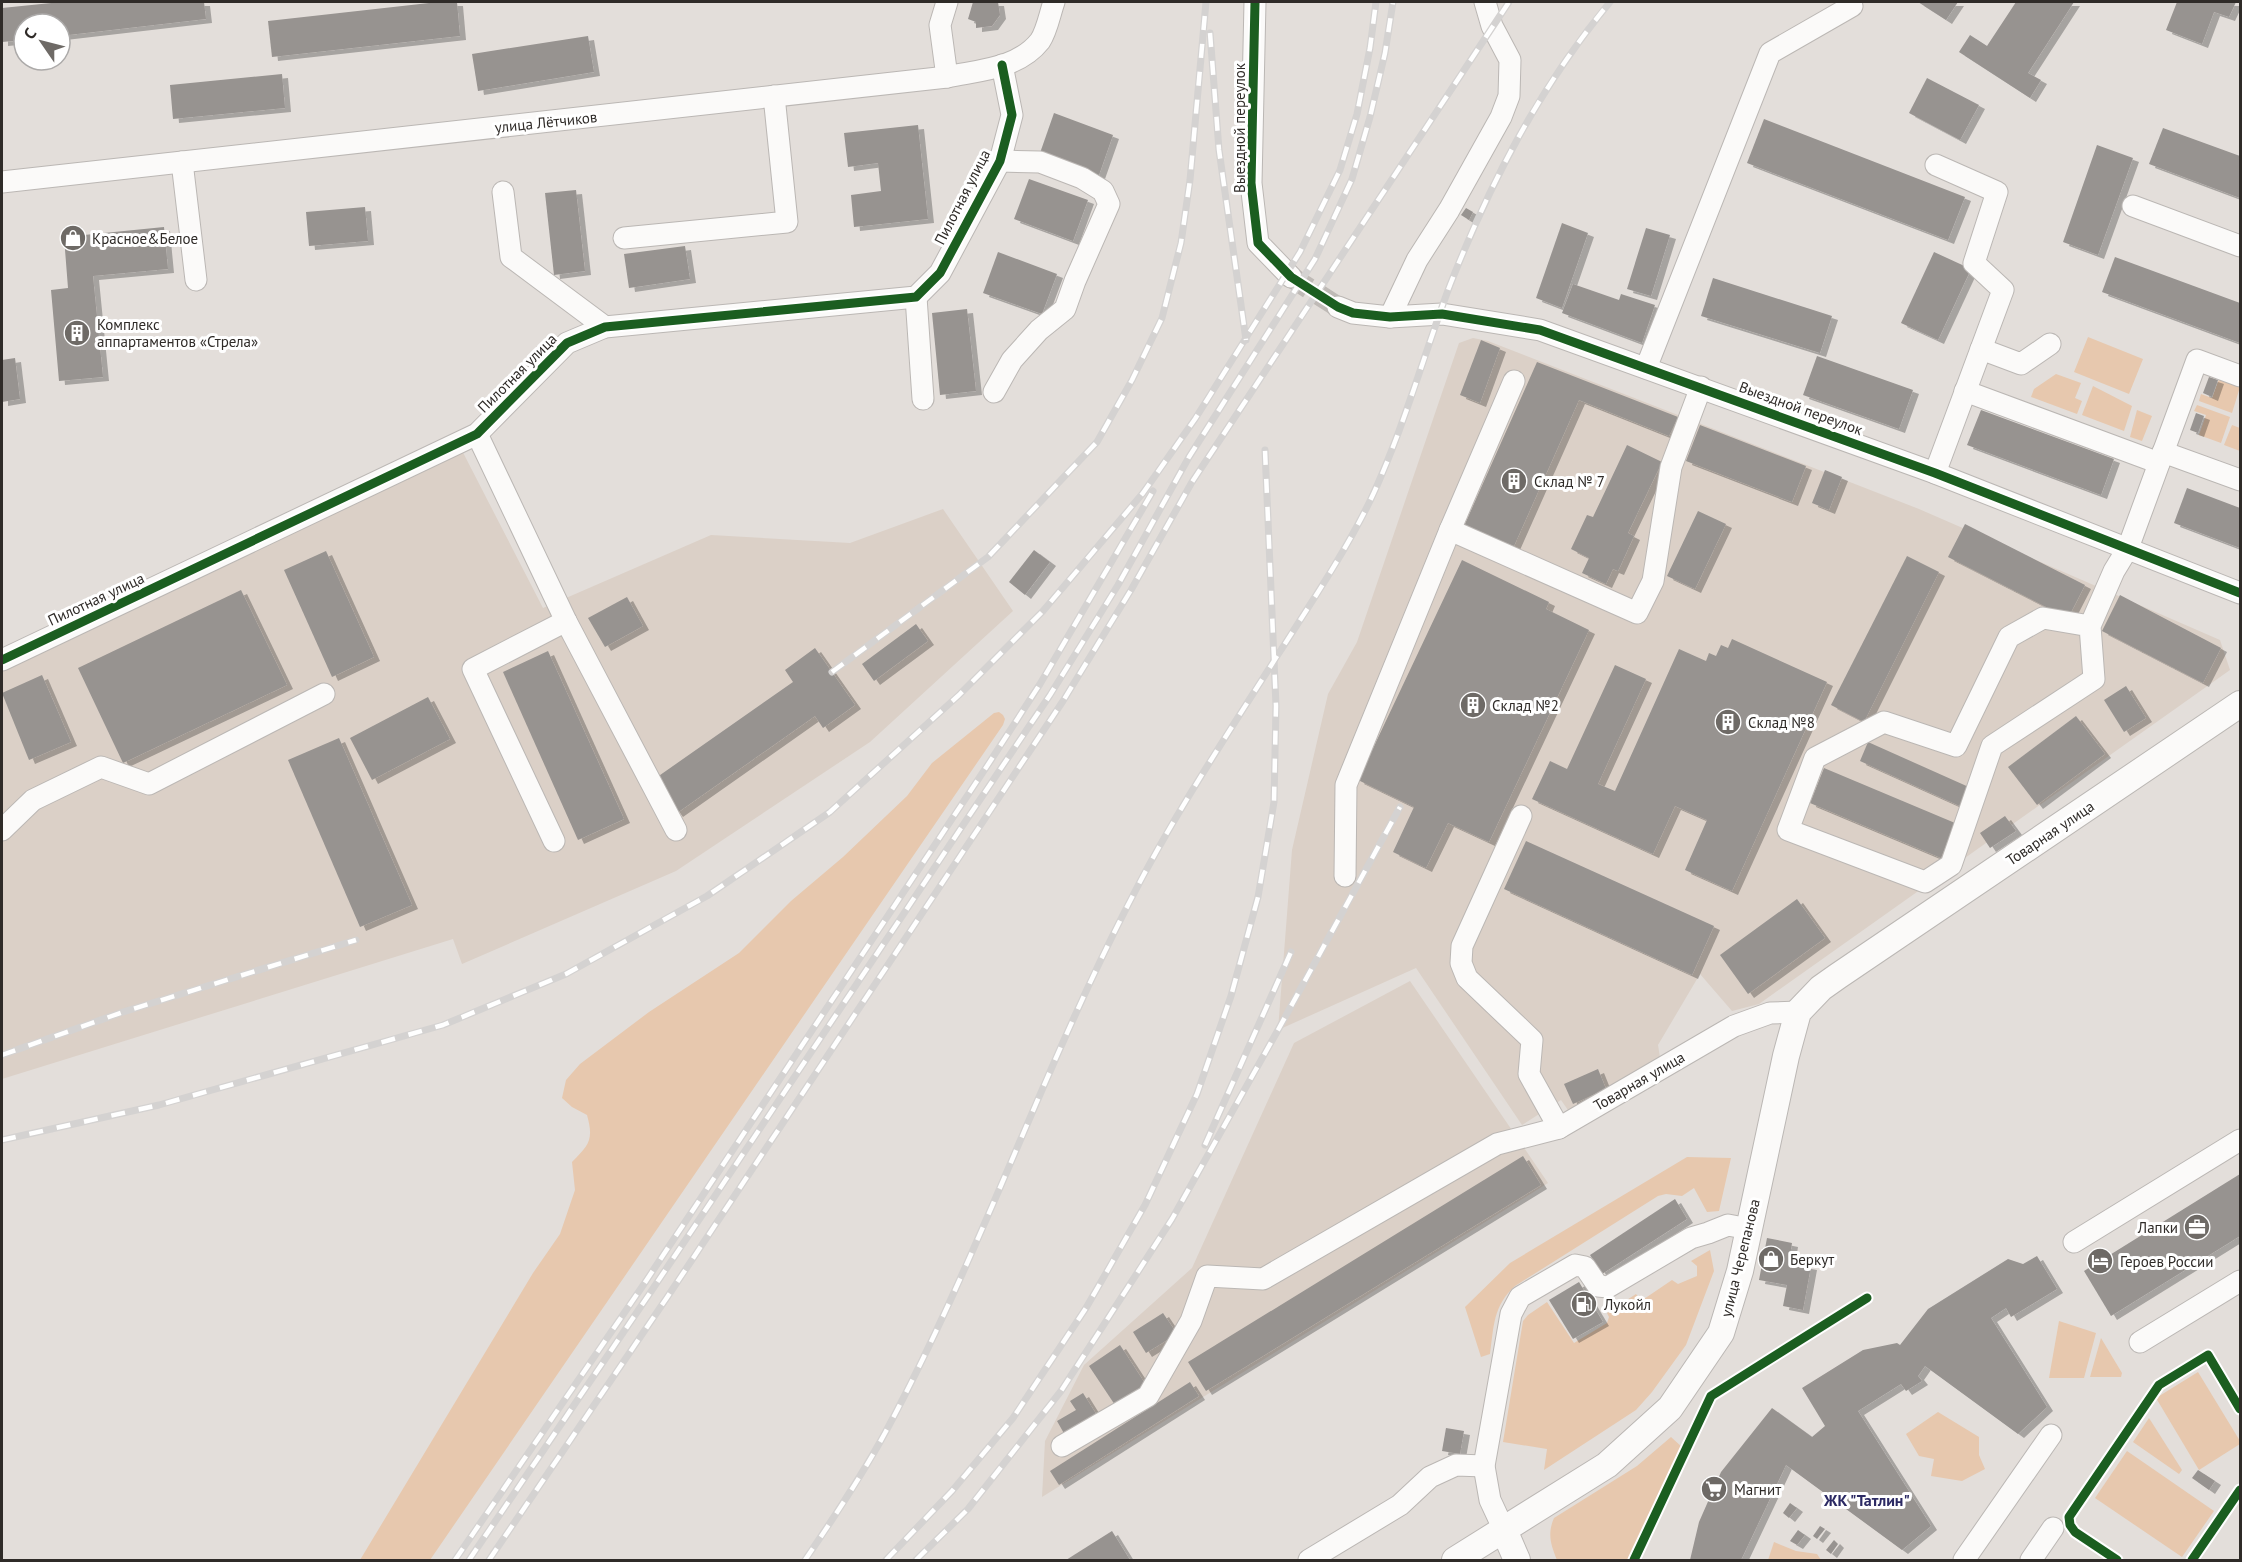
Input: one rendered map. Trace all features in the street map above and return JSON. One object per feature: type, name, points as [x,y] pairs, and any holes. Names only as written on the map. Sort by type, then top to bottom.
[{"type":"main road","name":"Товарная улица","points":[[1798,1012],[1821,988],[2241,704]]},
{"type":"main road","name":"улица Черепанова","points":[[1455,1560],[1607,1465],[1670,1408],[1721,1333],[1740,1271],[1786,1056],[1798,1012]]},
{"type":"main road","points":[[1504,1530],[1517,1560]]},
{"type":"street","points":[[947,2],[940,25],[947,77]]},
{"type":"street","name":"улица Лётчиков","points":[[2,182],[947,77],[1019,59],[1040,40],[1054,2]]},
{"type":"street","name":"Выездной переулок","points":[[1255,2],[1251,183],[1258,243],[1291,277]]},
{"type":"street","points":[[1390,317],[1418,260],[1501,117],[1509,96],[1510,60],[1492,26],[1485,2]]},
{"type":"street","points":[[1646,368],[1770,52],[1852,6]]},
{"type":"street","name":"Пилотная улица","points":[[2,660],[477,434],[567,343],[605,327],[916,297],[940,273],[1000,161],[1012,115],[1002,65]]},
{"type":"street","points":[[624,238],[787,222],[774,96]]},
{"type":"street","points":[[994,392],[1011,360],[1039,330],[1065,309],[1075,281],[1110,204],[1103,191],[1082,178],[1040,162],[1000,161]]},
{"type":"street","points":[[182,162],[196,280]]},
{"type":"street","points":[[1935,473],[2002,290],[1974,263],[1997,192],[1936,165]]},
{"type":"street","points":[[503,192],[511,257],[605,327]]},
{"type":"street","points":[[2133,206],[2241,246]]},
{"type":"street","points":[[916,297],[923,399]]},
{"type":"street","name":"Выездной переулок","points":[[1338,307],[1353,313],[1390,317],[1442,314],[1540,330],[1935,473],[2241,593]]},
{"type":"street","points":[[1981,349],[2021,364],[2050,344]]},
{"type":"street","points":[[2090,626],[2043,618],[2009,637],[1956,746],[1884,722],[1815,758],[1788,830],[1925,882],[1951,865],[1992,746],[2094,679],[2090,626],[2114,571],[2128,548],[2197,360],[2241,376]]},
{"type":"street","points":[[1346,876],[1346,785],[1450,530],[1514,381]]},
{"type":"street","points":[[1450,530],[1637,613],[1653,582],[1671,467],[1701,387]]},
{"type":"street","points":[[1965,391],[2161,457],[2241,480]]},
{"type":"street","points":[[477,434],[566,621],[676,830]]},
{"type":"street","points":[[554,841],[473,669],[566,621]]},
{"type":"street","points":[[2,830],[33,800],[101,767],[149,784],[324,694]]},
{"type":"street","points":[[1521,816],[1462,946],[1461,963],[1467,978],[1532,1040],[1529,1074],[1559,1128]]},
{"type":"street","name":"Товарная улица","points":[[1062,1446],[1148,1396],[1191,1321],[1207,1276],[1263,1279],[1497,1144],[1559,1128],[1734,1026],[1770,1013],[1798,1012]]},
{"type":"street","points":[[2074,1242],[2241,1140]]},
{"type":"street","points":[[1504,1530],[1490,1500],[1485,1466],[1511,1314],[1520,1297],[1575,1265],[1585,1267],[1598,1286],[1608,1287],[1691,1238],[1728,1225],[1749,1230]]},
{"type":"street","points":[[2140,1342],[2241,1281]]},
{"type":"street","points":[[1964,1560],[2051,1435]]},
{"type":"street","points":[[1309,1560],[1400,1505],[1430,1477],[1456,1465],[1485,1466]]},
{"type":"street","points":[[2031,1560],[2053,1528]]},
{"type":"shaded area","points":[[2088,337],[2143,359],[2129,394],[2074,372]]},
{"type":"shaded area","points":[[1473,338],[1488,341],[1919,509],[2220,640],[2230,670],[1759,1004],[1732,1011],[1700,974],[1658,1045],[1661,1064],[1570,1113],[1561,1100],[1522,1125],[1416,968],[1278,1030],[1292,850],[1328,694],[1357,642],[1459,343]]},
{"type":"shaded area","points":[[2056,374],[2081,383],[2075,398],[2082,401],[2077,414],[2031,397],[2034,389]]},
{"type":"shaded area","points":[[2219,379],[2240,387],[2232,413],[2199,401],[2201,394],[2212,398]]},
{"type":"shaded area","points":[[2093,386],[2132,406],[2124,431],[2082,415]]},
{"type":"shaded area","points":[[2197,405],[2230,417],[2221,443],[2199,435],[2206,415],[2194,411]]},
{"type":"shaded area","points":[[2137,410],[2152,416],[2142,441],[2130,437]]},
{"type":"shaded area","points":[[2232,425],[2240,428],[2240,451],[2224,445]]},
{"type":"shaded area","points":[[454,435],[543,608],[711,535],[850,543],[943,509],[1013,611],[870,742],[676,871],[462,964],[453,939],[2,1079],[2,649]]},
{"type":"shaded area","points":[[999,712],[1005,719],[1003,725],[430,1560],[360,1560],[533,1273],[560,1234],[575,1190],[572,1162],[586,1146],[590,1136],[587,1115],[572,1107],[562,1098],[566,1080],[580,1064],[649,1012],[739,953],[791,901],[843,857],[907,796],[932,763],[994,713]]},
{"type":"shaded area","points":[[1410,981],[1548,1183],[1042,1497],[1045,1441],[1084,1365],[1192,1268],[1294,1043]]},
{"type":"shaded area","points":[[1687,1157],[1731,1158],[1719,1211],[1707,1212],[1694,1188],[1682,1196],[1666,1194],[1658,1196],[1515,1286],[1498,1309],[1490,1354],[1481,1357],[1465,1307],[1510,1263]]},
{"type":"shaded area","points":[[1710,1250],[1714,1271],[1686,1345],[1636,1410],[1544,1470],[1547,1449],[1503,1442],[1523,1321],[1528,1315],[1547,1302],[1574,1343],[1607,1323],[1609,1317],[1607,1313],[1636,1294],[1641,1301],[1672,1280],[1678,1284],[1697,1276],[1697,1266],[1691,1261]]},
{"type":"shaded area","points":[[2059,1321],[2096,1333],[2084,1378],[2049,1378]]},
{"type":"shaded area","points":[[2101,1338],[2122,1373],[2121,1377],[2090,1377]]},
{"type":"shaded area","points":[[2198,1372],[2240,1441],[2240,1444],[2199,1470],[2156,1398]]},
{"type":"shaded area","points":[[1938,1412],[1979,1437],[1979,1455],[1985,1469],[1962,1481],[1931,1476],[1934,1459],[1919,1456],[1906,1434]]},
{"type":"shaded area","points":[[2149,1418],[2182,1470],[2179,1474],[2133,1442]]},
{"type":"shaded area","points":[[1671,1437],[1683,1448],[1629,1560],[1557,1560],[1551,1539],[1554,1518],[1637,1466]]},
{"type":"shaded area","points":[[2127,1451],[2214,1511],[2182,1557],[2095,1498]]},
{"type":"shaded area","points":[[1774,1542],[1796,1551],[1817,1554],[1821,1560],[1768,1560]]},
{"type":"building","points":[[61,2],[204,2],[206,19],[72,35],[72,12],[12,12],[12,41],[2,42],[2,8]]},
{"type":"building","points":[[438,2],[457,2],[460,36],[272,57],[268,21]]},
{"type":"building","points":[[973,2],[998,2],[1000,15],[992,26],[976,28],[976,22],[968,19]]},
{"type":"building","points":[[1918,2],[1958,2],[1946,20]]},
{"type":"building","points":[[2016,2],[2074,2],[2028,73],[2041,80],[2030,98],[1959,52],[1970,35],[1987,46]]},
{"type":"building","points":[[2177,2],[2236,2],[2229,17],[2214,12],[2202,44],[2166,30]]},
{"type":"building","points":[[588,36],[594,72],[478,91],[472,54]]},
{"type":"building","points":[[282,74],[285,108],[173,119],[170,85]]},
{"type":"building","points":[[1927,78],[1979,105],[1960,140],[1909,113]]},
{"type":"building","points":[[1054,113],[1113,135],[1099,175],[1040,153]]},
{"type":"building","points":[[1764,119],[1965,197],[1948,240],[1747,163]]},
{"type":"building","points":[[918,125],[928,219],[854,227],[851,195],[881,191],[878,163],[848,167],[844,133]]},
{"type":"building","points":[[2163,128],[2240,156],[2240,198],[2149,164]]},
{"type":"building","points":[[2097,145],[2133,158],[2098,255],[2063,242]]},
{"type":"building","points":[[1029,179],[1088,200],[1073,241],[1014,219]]},
{"type":"building","points":[[576,190],[585,271],[554,275],[545,193]]},
{"type":"building","points":[[365,207],[368,241],[309,246],[306,212]]},
{"type":"building","points":[[1466,208],[1473,212],[1469,220],[1461,215]]},
{"type":"building","points":[[1562,223],[1588,233],[1562,308],[1536,298]]},
{"type":"building","name":"Комплекс аппартаментов «Стрела»","points":[[164,227],[168,269],[93,276],[103,377],[59,381],[51,290],[68,288],[64,237]]},
{"type":"building","points":[[1646,228],[1670,235],[1651,296],[1627,289]]},
{"type":"building","points":[[685,246],[690,279],[629,288],[624,254]]},
{"type":"building","points":[[998,252],[1057,274],[1042,314],[983,293]]},
{"type":"building","points":[[1934,252],[1971,269],[1938,340],[1901,323]]},
{"type":"building","points":[[2115,257],[2240,303],[2240,343],[2102,292]]},
{"type":"building","points":[[1713,278],[1832,316],[1820,353],[1701,316]]},
{"type":"building","points":[[1573,284],[1619,300],[1621,294],[1655,305],[1642,343],[1562,313]]},
{"type":"building","points":[[967,309],[976,391],[940,395],[932,313]]},
{"type":"building","points":[[1481,340],[1500,348],[1480,403],[1460,395]]},
{"type":"building","points":[[1817,356],[1913,390],[1899,429],[1803,395]]},
{"type":"building","points":[[15,358],[20,399],[2,402],[2,360]]},
{"type":"building","name":"Склад № 7","points":[[1537,362],[1678,417],[1669,436],[1579,400],[1514,546],[1464,526]]},
{"type":"building","points":[[2209,377],[2218,380],[2212,397],[2203,393]]},
{"type":"building","points":[[1981,410],[2114,459],[2101,495],[1967,445]]},
{"type":"building","points":[[2196,413],[2204,416],[2198,433],[2190,430]]},
{"type":"building","points":[[1700,425],[1806,466],[1792,502],[1686,461]]},
{"type":"building","points":[[1627,445],[1662,462],[1628,533],[1634,536],[1618,571],[1613,569],[1606,584],[1582,573],[1589,558],[1571,549],[1587,515],[1593,517]]},
{"type":"building","points":[[1825,470],[1842,477],[1829,510],[1812,503]]},
{"type":"building","points":[[2187,488],[2240,508],[2240,548],[2174,523]]},
{"type":"building","points":[[1698,511],[1726,524],[1695,589],[1667,576]]},
{"type":"building","points":[[1965,524],[2085,585],[2068,618],[1948,557]]},
{"type":"building","points":[[1034,550],[1050,562],[1025,595],[1009,582]]},
{"type":"building","points":[[326,551],[374,657],[332,677],[284,570]]},
{"type":"building","points":[[1907,556],[1939,572],[1864,722],[1831,705]]},
{"type":"building","name":"Склад №2","points":[[1462,560],[1549,602],[1546,609],[1589,630],[1489,842],[1448,823],[1426,868],[1393,852],[1414,807],[1358,780]]},
{"type":"building","points":[[241,590],[287,685],[123,763],[78,668]]},
{"type":"building","points":[[2120,595],[2221,648],[2203,683],[2102,631]]},
{"type":"building","points":[[627,597],[643,626],[605,647],[588,618]]},
{"type":"building","points":[[916,624],[928,641],[874,681],[862,664]]},
{"type":"building","name":"Склад №8","points":[[1732,639],[1827,682],[1732,891],[1685,870],[1707,820],[1675,806],[1653,854],[1532,799],[1550,761],[1567,769],[1615,665],[1646,679],[1598,784],[1615,791],[1679,649],[1706,661],[1709,653],[1716,656],[1721,645],[1728,648]]},
{"type":"building","points":[[815,648],[855,705],[823,728],[815,716],[677,813],[653,780],[793,682],[785,670]]},
{"type":"building","points":[[548,651],[624,819],[578,840],[503,672]]},
{"type":"building","points":[[42,675],[71,742],[29,760],[2,693]]},
{"type":"building","points":[[2126,686],[2146,718],[2124,732],[2104,700]]},
{"type":"building","points":[[428,697],[450,739],[372,780],[350,738]]},
{"type":"building","points":[[2076,716],[2105,754],[2037,805],[2008,767]]},
{"type":"building","points":[[339,738],[412,905],[360,927],[288,760]]},
{"type":"building","points":[[1868,742],[1971,788],[1962,807],[1860,761]]},
{"type":"building","points":[[1824,768],[1955,823],[1941,858],[1810,803]]},
{"type":"building","points":[[2005,816],[2016,831],[1990,848],[1980,833]]},
{"type":"building","points":[[1526,841],[1714,926],[1692,975],[1504,889]]},
{"type":"building","points":[[1797,899],[1825,938],[1748,994],[1720,955]]},
{"type":"building","points":[[1598,1069],[1606,1089],[1573,1104],[1564,1084]]},
{"type":"building","points":[[1523,1156],[1541,1185],[1206,1391],[1188,1362]]},
{"type":"building","points":[[2240,1174],[2240,1236],[2111,1316],[2084,1271]]},
{"type":"building","points":[[1675,1199],[1687,1219],[1602,1274],[1590,1255]]},
{"type":"building","points":[[1767,1238],[1792,1243],[1789,1262],[1811,1266],[1803,1310],[1783,1306],[1787,1285],[1759,1280]]},
{"type":"building","points":[[2037,1256],[2057,1289],[2011,1317],[2006,1308],[1991,1318],[2047,1407],[2018,1434],[1925,1366],[1918,1376],[1922,1381],[1906,1391],[1901,1384],[1858,1411],[1931,1526],[1902,1550],[1786,1465],[1741,1560],[1690,1560],[1699,1522],[1721,1472],[1772,1408],[1812,1437],[1825,1426],[1802,1388],[1863,1350],[1897,1343],[1900,1345],[1928,1309],[2008,1259],[2023,1264]]},
{"type":"building","points":[[1579,1282],[1603,1322],[1573,1339],[1549,1300]]},
{"type":"building","points":[[1163,1313],[1177,1334],[1146,1353],[1133,1332]]},
{"type":"building","points":[[1120,1345],[1148,1388],[1117,1408],[1089,1366]]},
{"type":"building","points":[[1190,1382],[1199,1396],[1059,1485],[1050,1471]]},
{"type":"building","points":[[1083,1393],[1098,1417],[1066,1437],[1057,1421],[1076,1410],[1070,1401]]},
{"type":"building","points":[[1446,1428],[1464,1431],[1460,1454],[1442,1451]]},
{"type":"building","points":[[2198,1470],[2215,1481],[2209,1490],[2192,1478]]},
{"type":"building","points":[[1790,1503],[1797,1508],[1789,1518],[1783,1513]]},
{"type":"building","points":[[1820,1526],[1825,1529],[1817,1539],[1813,1536]]},
{"type":"building","points":[[1798,1530],[1805,1535],[1797,1545],[1790,1541]]},
{"type":"building","points":[[1112,1531],[1130,1560],[1066,1560]]},
{"type":"building","points":[[1834,1540],[1838,1544],[1831,1554],[1826,1550]]},
{"type":"tunnel","points":[[1291,277],[1338,307]]},
{"type":"railway","points":[[832,672],[988,557],[1097,442],[1132,380],[1162,318],[1181,243],[1190,180],[1206,2]]},
{"type":"railway","points":[[2,1140],[159,1105],[443,1025],[566,974],[707,896],[830,812],[959,695],[1043,611],[1143,493],[1195,419],[1300,252],[1340,170],[1357,114],[1376,2]]},
{"type":"railway","points":[[469,1560],[1050,695],[1118,585],[1189,457],[1315,259],[1352,179],[1385,53],[1393,2]]},
{"type":"railway","points":[[489,1560],[666,1299],[1063,701],[1131,590],[1192,482],[1509,2]]},
{"type":"railway","points":[[805,1560],[866,1466],[918,1368],[979,1236],[1066,1035],[1146,871],[1201,776],[1327,578],[1370,501],[1403,421],[1450,285],[1500,172],[1539,102],[1584,35],[1610,2]]},
{"type":"railway","points":[[1210,33],[1219,150],[1246,340]]},
{"type":"railway","points":[[886,1560],[952,1491],[1013,1418],[1086,1308],[1145,1205],[1197,1094],[1231,996],[1258,897],[1274,802],[1276,706],[1265,450]]},
{"type":"railway","points":[[455,1560],[644,1284],[991,760],[1040,684],[1153,491]]},
{"type":"railway","points":[[916,1560],[968,1509],[1061,1391],[1172,1219],[1400,807]]},
{"type":"railway","points":[[2,1055],[123,1012],[356,940]]},
{"type":"railway","points":[[1205,1145],[1291,952]]},
{"type":"cycle path","points":[[1255,2],[1251,183],[1258,243],[1291,277],[1338,307],[1353,313],[1390,317],[1442,314],[1540,330],[1935,473],[2240,593]]},
{"type":"cycle path","points":[[2,660],[477,434],[567,343],[605,327],[916,297],[940,273],[1000,161],[1012,115],[1002,65]]},
{"type":"cycle path","points":[[1634,1560],[1711,1396],[1867,1298]]},
{"type":"cycle path","points":[[2117,1560],[2075,1532],[2070,1525],[2069,1517],[2159,1385],[2208,1355],[2240,1409]]},
{"type":"cycle path","points":[[2192,1560],[2240,1490]]},
{"type":"place","name":"Красное&Белое","points":[[73,238]]},
{"type":"place","name":"Комплекс аппартаментов «Стрела»","points":[[77,333]]},
{"type":"place","name":"Склад № 7","points":[[1514,481]]},
{"type":"place","name":"Склад №2","points":[[1473,705]]},
{"type":"place","name":"Склад №8","points":[[1728,722]]},
{"type":"place","name":"Лапки","points":[[2197,1227]]},
{"type":"place","name":"Беркут","points":[[1771,1259]]},
{"type":"place","name":"Героев России","points":[[2100,1261]]},
{"type":"place","name":"Лукойл","points":[[1584,1304]]},
{"type":"place","name":"Магнит","points":[[1714,1489]]},
{"type":"district","name":"ЖК \"Татлин\"","points":[[1867,1500]]}]
